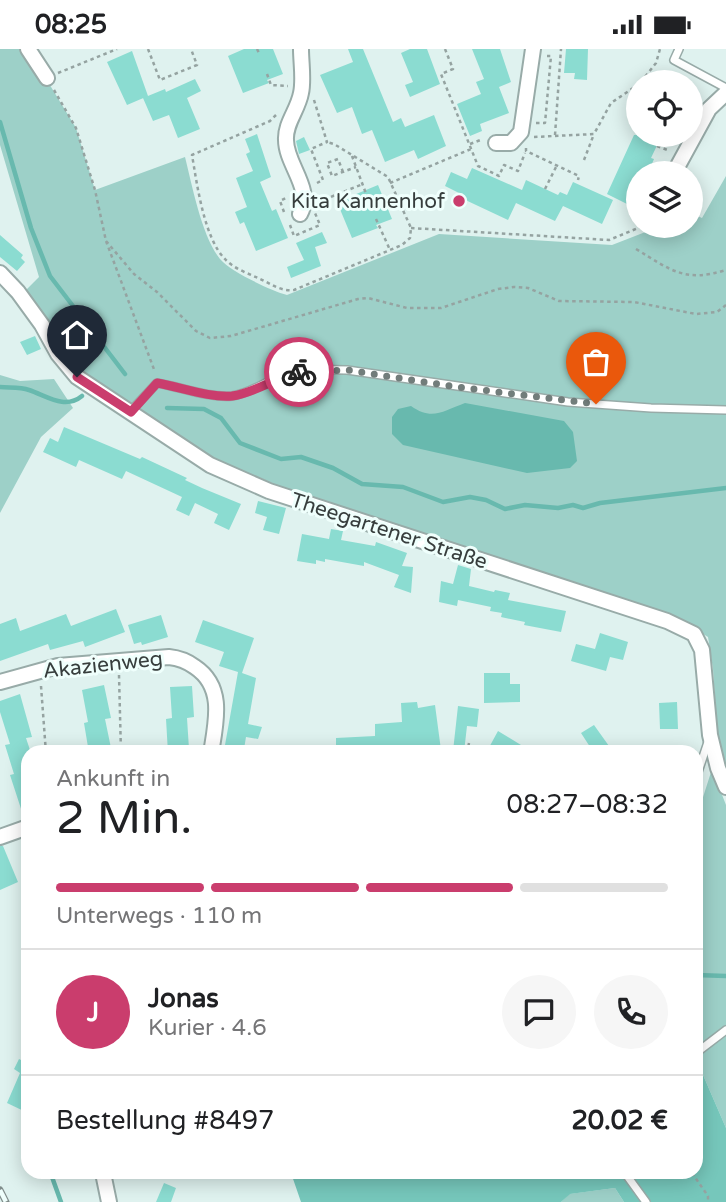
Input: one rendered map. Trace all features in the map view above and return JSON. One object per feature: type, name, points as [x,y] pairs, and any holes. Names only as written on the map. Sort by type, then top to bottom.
[{"type":"street","points":[[28,49],[47,78]]},
{"type":"street","points":[[300,49],[302,92],[289,123],[285,143],[302,191],[304,202],[300,214]]},
{"type":"street","points":[[496,143],[512,143],[521,132],[538,52]]},
{"type":"street","points":[[681,161],[709,109],[726,91]]},
{"type":"street","name":"Theegartener Straße","points":[[0,273],[18,292],[42,325],[58,354],[77,377],[210,465],[269,491],[680,626],[698,638],[702,650],[710,736],[726,787]]},
{"type":"street","name":"Akazienweg","points":[[0,682],[72,664],[169,657],[180,659],[206,676],[215,695],[217,719],[212,745]]},
{"type":"street","points":[[0,837],[21,830]]},
{"type":"street","points":[[104,1179],[109,1202]]},
{"type":"lane","points":[[679,49],[674,60],[726,91]]},
{"type":"lane","points":[[131,412],[157,383],[213,395],[233,395],[308,370],[347,370],[568,402],[726,410]]},
{"type":"lane","points":[[703,757],[710,736]]},
{"type":"lane","points":[[703,1048],[726,1030]]},
{"type":"lane","points":[[629,1179],[646,1202]]},
{"type":"path","points":[[117,49],[47,78],[76,128],[95,190],[106,241],[151,358],[157,383]]},
{"type":"path","points":[[148,49],[160,80],[197,65],[191,49]]},
{"type":"path","points":[[445,49],[453,69],[441,74],[471,149],[478,166],[498,178],[504,165],[518,171],[528,137],[594,134]]},
{"type":"path","points":[[555,135],[561,49]]},
{"type":"path","points":[[650,70],[656,63],[660,49]]},
{"type":"path","points":[[531,123],[545,123],[551,57],[538,52]]},
{"type":"path","points":[[267,74],[271,85],[295,86]]},
{"type":"path","points":[[584,160],[611,103],[626,93]]},
{"type":"path","points":[[270,121],[191,155],[201,207],[219,251],[226,261],[288,291],[390,250],[410,238],[411,228],[388,177],[334,143],[327,142]]},
{"type":"path","points":[[660,147],[676,153]]},
{"type":"path","points":[[390,183],[471,149]]},
{"type":"path","points":[[526,151],[579,176],[578,180]]},
{"type":"path","points":[[352,155],[368,198]]},
{"type":"path","points":[[343,172],[338,159],[327,163],[332,176],[343,172],[356,166]]},
{"type":"path","points":[[545,189],[556,166]]},
{"type":"path","points":[[312,205],[362,184]]},
{"type":"path","points":[[376,219],[390,250]]},
{"type":"path","points":[[411,228],[609,240],[626,233]]},
{"type":"path","points":[[106,241],[134,274],[157,292],[196,331],[210,338],[231,336],[358,299],[369,298],[407,308],[441,308],[498,289],[514,287],[528,288],[559,301],[634,302],[696,314],[717,312],[726,305]]},
{"type":"path","points":[[636,249],[670,269],[687,275],[698,277],[726,270]]},
{"type":"path","name":"Akazienweg","points":[[119,682],[121,745]]},
{"type":"path","name":"Akazienweg","points":[[42,697],[45,745]]},
{"type":"path","points":[[696,1179],[708,1196],[708,1202]]},
{"type":"shaded area","points":[[0,49],[28,49],[76,128],[95,190],[185,157],[203,224],[220,259],[251,280],[287,295],[439,234],[612,245],[630,238],[703,238],[703,216],[726,176],[726,768],[718,747],[708,637],[692,627],[621,598],[293,492],[216,459],[151,421],[88,379],[64,353],[25,291],[39,277],[0,145]]},
{"type":"shaded area","points":[[0,375],[20,381],[54,379],[73,408],[41,437],[0,513]]},
{"type":"shaded area","points":[[465,403],[564,421],[573,432],[577,461],[570,468],[527,473],[403,445],[392,434],[392,417],[398,409],[411,406],[418,411],[432,414]]},
{"type":"shaded area","points":[[712,769],[726,805],[726,1128],[703,1075],[703,797]]},
{"type":"shaded area","points":[[703,1075],[726,1128],[726,1202],[624,1202],[615,1188],[570,1194],[561,1202],[301,1202],[293,1179],[703,1179]]},
{"type":"shaded area","points":[[615,1188],[624,1202],[561,1202],[569,1194]]},
{"type":"building","points":[[244,49],[273,49],[283,74],[267,80],[269,83],[243,93],[228,56]]},
{"type":"building","points":[[348,49],[363,49],[393,122],[401,118],[405,127],[434,115],[446,146],[418,159],[414,150],[385,162],[372,130],[362,134],[352,107],[337,113],[320,75],[353,62]]},
{"type":"building","points":[[410,49],[427,49],[440,84],[410,97],[405,85],[413,82],[401,53]]},
{"type":"building","points":[[472,49],[500,49],[511,82],[499,87],[509,113],[480,124],[482,131],[470,136],[457,104],[481,94],[476,82],[484,79]]},
{"type":"building","points":[[566,49],[588,49],[587,80],[574,79],[575,73],[564,73]]},
{"type":"building","points":[[132,51],[148,96],[127,105],[107,62]]},
{"type":"building","points":[[195,79],[201,91],[187,98],[200,129],[178,138],[169,115],[153,121],[143,98],[165,89],[166,92]]},
{"type":"building","points":[[257,134],[271,177],[260,182],[272,211],[276,209],[288,238],[256,251],[244,222],[240,224],[235,212],[247,207],[236,178],[253,171],[246,154],[250,152],[245,139]]},
{"type":"building","points":[[304,137],[310,150],[299,154],[296,141]]},
{"type":"building","points":[[629,147],[656,147],[651,158],[653,161],[626,161],[626,204],[607,194]]},
{"type":"building","points":[[472,168],[522,190],[526,180],[558,195],[560,192],[567,195],[573,182],[613,200],[602,224],[563,206],[555,221],[516,203],[508,220],[459,197],[461,194],[445,186],[451,172],[467,179]]},
{"type":"building","points":[[378,185],[392,219],[376,225],[378,228],[352,238],[337,202]]},
{"type":"building","points":[[322,232],[327,243],[315,247],[321,266],[291,278],[287,267],[304,260],[296,243]]},
{"type":"building","points":[[0,235],[23,255],[21,258],[25,262],[17,271],[0,257]]},
{"type":"building","points":[[35,336],[41,349],[27,355],[20,342]]},
{"type":"building","points":[[64,427],[140,459],[142,457],[187,478],[185,480],[241,504],[229,530],[214,523],[218,514],[195,503],[189,516],[176,510],[182,497],[126,471],[122,479],[79,460],[76,467],[43,452],[50,438],[58,442]]},
{"type":"building","points":[[258,501],[286,508],[279,534],[263,530],[267,517],[255,513]]},
{"type":"building","points":[[331,529],[343,531],[341,540],[375,546],[376,542],[407,553],[402,566],[413,567],[411,593],[394,587],[399,575],[364,562],[364,566],[325,559],[325,562],[316,560],[316,564],[297,561],[302,534],[329,539]]},
{"type":"building","points":[[458,565],[471,569],[469,586],[510,593],[508,600],[566,611],[561,632],[524,625],[525,622],[501,617],[502,613],[490,611],[491,607],[458,600],[457,606],[439,602],[441,581],[453,584]]},
{"type":"building","points":[[116,609],[125,632],[85,647],[83,641],[50,650],[48,644],[0,661],[0,624],[16,618],[20,631],[66,614],[71,626]]},
{"type":"building","points":[[161,615],[168,637],[142,645],[141,642],[134,644],[128,625]]},
{"type":"building","points":[[203,620],[254,638],[242,673],[256,678],[248,724],[262,727],[258,739],[246,737],[245,745],[225,745],[238,672],[219,666],[224,652],[195,642]]},
{"type":"building","points":[[600,633],[628,642],[623,660],[610,657],[606,671],[571,661],[576,644],[595,649]]},
{"type":"building","points":[[484,673],[510,673],[510,684],[520,684],[520,702],[484,703]]},
{"type":"building","points":[[104,685],[111,718],[105,719],[110,745],[88,745],[84,723],[88,722],[82,690]]},
{"type":"building","points":[[192,686],[194,717],[187,718],[189,745],[168,745],[166,719],[172,718],[170,687]]},
{"type":"building","points":[[20,694],[32,737],[26,738],[28,745],[21,745],[21,809],[10,775],[14,774],[5,745],[10,744],[0,712],[0,701]]},
{"type":"building","points":[[417,702],[418,708],[435,705],[440,745],[336,745],[336,738],[375,736],[375,724],[402,722],[401,703]]},
{"type":"building","points":[[677,702],[678,729],[660,729],[659,703]]},
{"type":"building","points":[[458,706],[479,709],[477,727],[467,726],[465,745],[454,745]]},
{"type":"building","points":[[594,725],[608,745],[589,745],[581,733]]},
{"type":"building","points":[[498,731],[521,745],[490,745]]},
{"type":"building","points":[[0,846],[3,846],[18,882],[0,890]]},
{"type":"building","points":[[19,1059],[21,1060],[21,1110],[7,1103],[20,1073],[14,1069]]},
{"type":"building","points":[[164,1183],[176,1188],[171,1202],[156,1202]]},
{"type":"waterway","points":[[0,122],[31,228],[50,276],[125,374]]},
{"type":"waterway","points":[[0,387],[26,389],[63,402],[82,396]]},
{"type":"waterway","points":[[167,408],[204,409],[221,418],[240,443],[281,459],[301,457],[333,468],[362,484],[403,487],[443,502],[470,497],[486,500],[505,509],[525,505],[558,508],[573,505],[583,508],[600,503],[726,488]]},
{"type":"waterway","points":[[703,975],[726,976]]},
{"type":"waterway","points":[[53,1179],[61,1202]]},
{"type":"railway","points":[[0,1190],[6,1202]]},
{"type":"way so far","points":[[299,372],[347,370],[596,404]]},
{"type":"place","name":"Kita Kannenhof","points":[[459,201]]},
{"type":"route","points":[[77,377],[131,412],[157,383],[224,396],[244,393],[299,372]]}]
